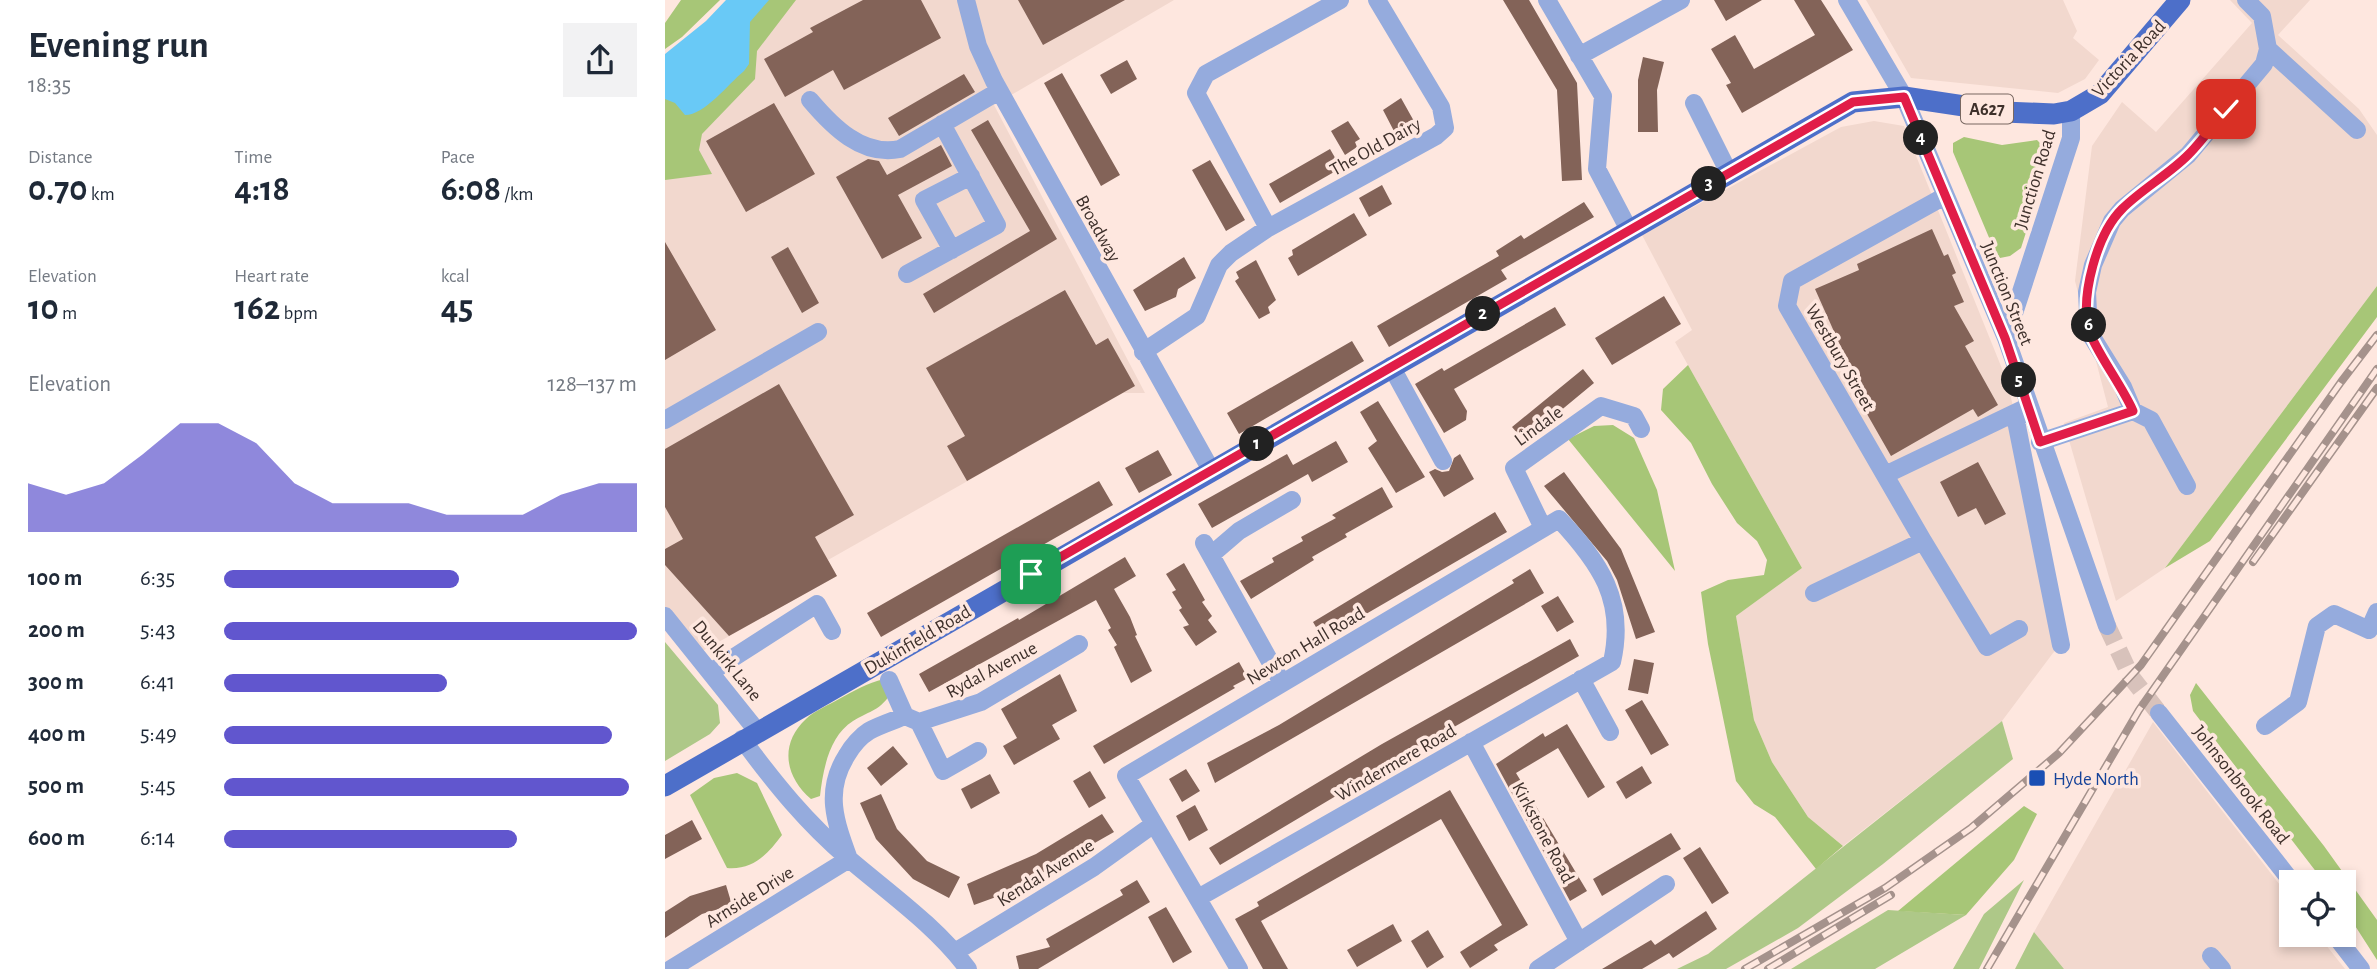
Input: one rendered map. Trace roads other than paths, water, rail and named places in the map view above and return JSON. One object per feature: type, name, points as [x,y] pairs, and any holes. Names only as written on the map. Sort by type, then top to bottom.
[{"type":"main road","name":"Victoria Road","points":[[2071,111],[2100,94],[2180,0]]},
{"type":"main road","name":"Dukinfield Road","points":[[665,786],[749,735],[1853,102],[1904,97],[2004,112],[2053,114],[2071,111]]},
{"type":"street","name":"Broadway","points":[[966,0],[978,46],[999,91],[1211,470]]},
{"type":"street","points":[[1268,228],[1196,93],[1199,83],[1206,74],[1340,0]]},
{"type":"street","name":"The Old Dairy","points":[[1143,352],[1197,316],[1219,265],[1268,228],[1436,136],[1445,128],[1441,107],[1377,0]]},
{"type":"street","points":[[1547,0],[1603,96],[1597,169],[1629,230]]},
{"type":"street","points":[[1579,56],[1681,0]]},
{"type":"street","name":"Junction Street","points":[[1847,0],[1904,97],[2005,338],[2107,626]]},
{"type":"street","points":[[2186,486],[2151,420],[2133,411],[2123,387],[2089,332],[2087,292],[2094,265],[2117,215],[2188,155],[2264,64],[2268,49],[2262,16],[2246,0]]},
{"type":"street","points":[[2268,49],[2357,130]]},
{"type":"street","points":[[810,100],[838,131],[888,151],[901,149],[999,91]]},
{"type":"street","points":[[1695,103],[1729,173]]},
{"type":"street","name":"Junction Road","points":[[2005,338],[2071,138],[2071,111]]},
{"type":"street","points":[[908,274],[997,225],[942,124]]},
{"type":"street","points":[[952,250],[925,201],[971,176]]},
{"type":"street","name":"Westbury Street","points":[[1945,196],[1792,281],[1787,306],[1987,647],[2019,629]]},
{"type":"street","points":[[665,420],[818,332]]},
{"type":"street","points":[[1391,366],[1443,461]]},
{"type":"street","name":"Lindale","points":[[1543,528],[1514,468],[1601,406],[1634,416],[1640,429]]},
{"type":"street","points":[[1885,475],[2028,406]]},
{"type":"street","points":[[2028,406],[2017,421],[2061,645]]},
{"type":"street","points":[[2040,442],[2133,411]]},
{"type":"street","points":[[1282,682],[1207,549],[1292,500]]},
{"type":"street","name":"Windermere Road","points":[[1198,898],[1612,662],[1618,634],[1616,612],[1607,586],[1589,554],[1559,519],[1543,528]]},
{"type":"street","name":"Newton Hall Road","points":[[1239,969],[1126,776],[1543,528]]},
{"type":"street","points":[[1814,593],[1920,536]]},
{"type":"street","points":[[711,672],[817,604],[832,631]]},
{"type":"street","points":[[2265,726],[2298,702],[2317,626],[2334,614],[2369,630],[2377,612]]},
{"type":"street","name":"Dunkirk Lane","points":[[665,616],[711,672],[788,802],[955,952],[968,969]]},
{"type":"street","name":"Rydal Avenue","points":[[849,859],[836,823],[832,801],[838,768],[850,749],[867,732],[981,702],[1079,644]]},
{"type":"street","points":[[1581,679],[1610,732]]},
{"type":"street","points":[[889,680],[943,771],[978,751]]},
{"type":"street","name":"Johnsonbrook Road","points":[[2159,713],[2283,870]]},
{"type":"street","name":"Kirkstone Road","points":[[1471,742],[1579,942]]},
{"type":"street","name":"Kendal Avenue","points":[[955,952],[1094,867],[1154,824]]},
{"type":"street","name":"Arnside Drive","points":[[671,969],[849,859]]},
{"type":"street","points":[[1538,969],[1666,884]]},
{"type":"street","points":[[2344,947],[2361,969]]},
{"type":"water","points":[[726,0],[769,0],[750,22],[749,64],[708,105],[693,114],[685,115],[675,103],[665,99],[665,54],[706,21]]},
{"type":"tunnel","points":[[2107,626],[2131,677],[2159,713]]},
{"type":"railway","points":[[1745,969],[1885,888],[1971,828],[2059,753],[2141,665],[2377,335]]},
{"type":"railway","points":[[1987,969],[2139,710],[2377,369]]},
{"type":"railway","points":[[2253,562],[2377,388]]},
{"type":"railway","points":[[1768,969],[1891,895]]},
{"type":"place","name":"Hyde North","points":[[2037,778]]}]
